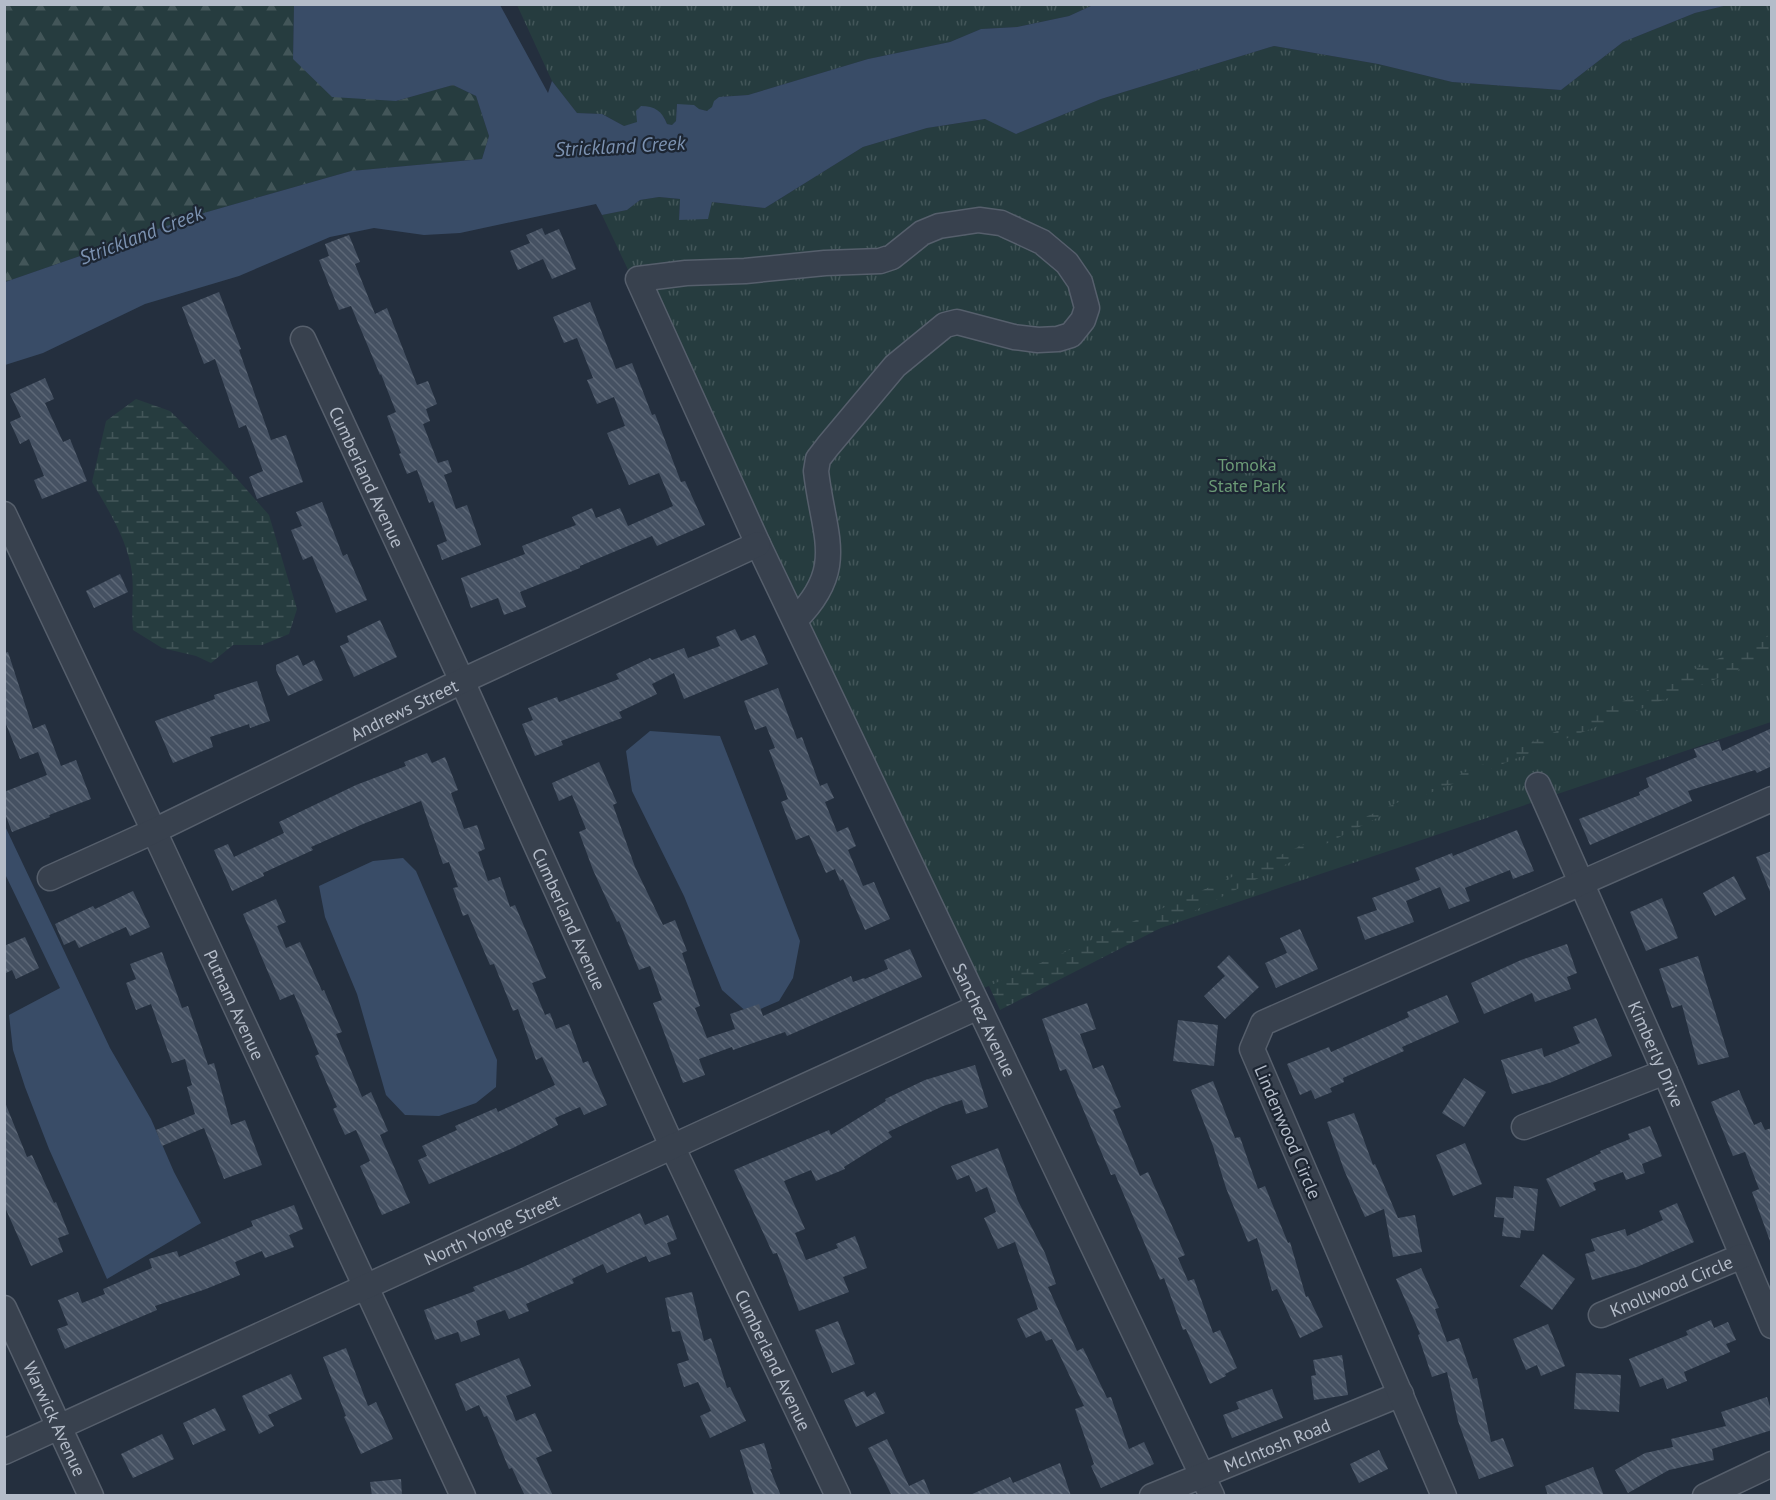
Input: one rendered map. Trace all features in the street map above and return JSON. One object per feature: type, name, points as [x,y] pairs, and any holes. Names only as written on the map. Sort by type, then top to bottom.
[{"type":"street","name":"Sanchez Avenue","points":[[795,620],[817,595],[828,565],[828,541],[816,471],[818,459],[852,415],[895,366],[945,325],[957,322],[1014,337],[1038,340],[1058,339],[1071,335],[1083,320],[1087,308],[1080,282],[1067,263],[1041,242],[1000,223],[979,220],[955,222],[922,233],[892,257],[880,261],[686,273],[638,279],[758,544],[1212,1496]]},
{"type":"street","name":"Cumberland Avenue","points":[[303,339],[462,681],[672,1146],[838,1496]]},
{"type":"street","name":"Putnam Avenue","points":[[4,514],[463,1496]]},
{"type":"street","name":"Andrews Street","points":[[50,878],[154,831],[462,681],[758,544]]},
{"type":"street","name":"Kimberly Drive","points":[[1538,785],[1665,1072],[1772,1326]]},
{"type":"street","name":"Lindenwood Circle","points":[[1444,1496],[1252,1049],[1263,1023],[1772,799]]},
{"type":"street","name":"North Yonge Street","points":[[4,1452],[978,1007]]},
{"type":"street","points":[[1524,1127],[1665,1072]]},
{"type":"street","name":"Knollwood Circle","points":[[1601,1315],[1742,1256]]},
{"type":"street","name":"Warwick Avenue","points":[[4,1308],[91,1496]]},
{"type":"street","name":"McIntosh Road","points":[[1152,1496],[1401,1394]]},
{"type":"street","points":[[1705,1496],[1772,1464]]},
{"type":"green space","points":[[4,5],[294,5],[293,59],[396,101],[453,85],[476,96],[489,136],[482,159],[351,171],[207,212],[5,282]]},
{"type":"green space","points":[[517,5],[1093,5],[1069,16],[1017,27],[981,29],[950,42],[868,59],[748,95],[719,97],[713,107],[707,111],[677,104],[676,121],[672,125],[667,124],[664,117],[624,126],[602,114],[577,113],[552,81]]},
{"type":"green space","name":"Tomoka State Park","points":[[1728,5],[1771,5],[1771,722],[971,992],[602,215],[627,210],[640,200],[659,197],[680,199],[679,220],[712,202],[765,208],[863,147],[927,128],[986,119],[1016,134],[1101,99],[1274,46],[1378,64],[1452,82],[1561,90],[1623,42],[1695,13]]},
{"type":"green space","points":[[136,399],[170,411],[224,464],[269,515],[297,609],[289,634],[262,645],[233,645],[211,663],[196,656],[162,648],[133,630],[133,580],[130,561],[116,526],[92,482],[106,421]]},
{"type":"green space","points":[[1771,635],[1771,657],[1412,800],[1000,1010],[989,986]]},
{"type":"water","name":"Strickland Creek","points":[[294,5],[500,5],[548,93],[552,81],[577,113],[602,114],[624,126],[637,122],[636,111],[641,106],[657,110],[667,124],[672,125],[676,121],[677,104],[694,105],[707,111],[719,97],[748,95],[868,59],[950,42],[981,29],[1017,27],[1069,16],[1093,5],[1728,5],[1695,13],[1623,42],[1561,90],[1452,82],[1378,64],[1274,46],[1101,99],[1016,134],[985,119],[927,128],[863,147],[765,208],[712,202],[708,219],[679,220],[680,199],[659,197],[640,200],[627,210],[602,215],[596,204],[460,233],[424,235],[374,228],[330,237],[239,276],[145,304],[43,353],[5,365],[5,282],[207,212],[351,171],[482,159],[489,136],[476,96],[453,85],[396,101],[332,97],[293,59]]},
{"type":"water","points":[[650,731],[720,736],[800,941],[793,978],[779,1001],[749,1014],[722,990],[684,896],[632,791],[626,751]]},
{"type":"water","points":[[4,824],[110,1048],[151,1119],[174,1172],[201,1223],[107,1279],[49,1149],[13,1050],[9,1015],[60,988],[5,874]]},
{"type":"water","points":[[403,858],[416,871],[497,1060],[496,1087],[476,1103],[439,1116],[405,1115],[386,1095],[357,994],[325,917],[319,886],[373,861]]},
{"type":"building","points":[[542,228],[545,235],[559,229],[576,269],[552,279],[543,259],[518,270],[510,251],[530,243],[526,235]]},
{"type":"building","points":[[349,235],[360,262],[355,264],[375,314],[387,308],[417,385],[428,381],[437,404],[426,409],[430,421],[423,424],[438,463],[448,460],[452,472],[444,475],[456,509],[467,505],[481,545],[442,560],[437,545],[447,541],[433,501],[429,503],[417,470],[407,474],[399,454],[401,453],[387,416],[396,412],[381,374],[351,306],[339,310],[319,260],[329,256],[325,244]]},
{"type":"building","points":[[219,292],[241,349],[239,350],[271,440],[286,435],[303,482],[257,499],[249,477],[263,471],[246,425],[239,428],[215,359],[204,364],[182,307]]},
{"type":"building","points":[[590,302],[616,369],[632,363],[652,415],[655,414],[681,482],[685,481],[705,525],[657,546],[652,536],[520,592],[526,607],[504,615],[498,598],[471,608],[461,578],[525,554],[522,546],[576,525],[572,517],[592,508],[596,518],[620,508],[628,526],[673,506],[659,473],[629,485],[607,433],[625,426],[614,397],[597,404],[587,380],[593,378],[577,338],[564,343],[553,317]]},
{"type":"building","points":[[45,378],[54,399],[45,403],[63,442],[70,439],[87,481],[42,499],[34,480],[44,476],[29,439],[20,444],[10,422],[21,417],[10,394]]},
{"type":"building","points":[[322,502],[343,556],[347,554],[367,600],[336,613],[312,556],[303,560],[291,530],[302,526],[296,512]]},
{"type":"building","points":[[120,574],[128,592],[94,608],[86,591]]},
{"type":"building","points":[[380,620],[397,657],[354,677],[340,646],[349,642],[347,636]]},
{"type":"building","points":[[735,629],[741,641],[755,635],[768,664],[684,699],[674,673],[652,684],[657,694],[619,712],[622,718],[561,741],[563,745],[535,756],[522,724],[533,720],[528,708],[557,697],[559,702],[619,679],[616,674],[650,658],[652,660],[684,648],[688,658],[720,646],[716,637]]},
{"type":"building","points":[[8,652],[33,729],[45,724],[61,766],[76,760],[91,799],[12,832],[4,811],[4,792],[47,775],[38,752],[20,759],[4,719],[4,653]]},
{"type":"building","points":[[298,655],[303,666],[314,660],[323,680],[288,696],[276,670],[276,665]]},
{"type":"building","points":[[257,681],[270,721],[250,728],[249,724],[210,737],[213,747],[173,763],[155,721],[215,699],[214,695]]},
{"type":"building","points":[[778,688],[797,739],[802,737],[820,786],[827,783],[834,798],[825,802],[837,832],[848,827],[856,846],[848,850],[863,886],[874,882],[890,919],[865,930],[843,879],[840,881],[835,869],[826,873],[809,835],[796,840],[781,802],[788,799],[769,750],[775,748],[766,726],[755,730],[744,701]]},
{"type":"building","points":[[1772,728],[1772,766],[1757,773],[1755,770],[1688,791],[1692,801],[1590,845],[1579,819],[1640,795],[1639,792],[1649,787],[1646,778],[1697,757],[1694,749],[1719,741],[1722,751]]},
{"type":"building","points":[[427,753],[432,763],[445,757],[458,790],[451,793],[464,829],[477,825],[485,849],[478,852],[488,881],[500,877],[510,907],[515,905],[546,978],[532,983],[545,1015],[550,1013],[556,1029],[569,1024],[583,1063],[588,1061],[607,1105],[584,1115],[580,1107],[555,1118],[558,1125],[513,1148],[429,1184],[418,1160],[427,1156],[422,1146],[457,1130],[455,1126],[496,1108],[498,1112],[555,1085],[542,1057],[536,1060],[518,1009],[513,1011],[494,964],[490,965],[468,914],[463,916],[453,888],[458,887],[449,862],[443,864],[421,801],[311,847],[313,850],[263,873],[264,876],[232,891],[214,850],[228,844],[234,857],[284,833],[279,822],[356,785],[406,766],[404,762]]},
{"type":"building","points":[[599,762],[617,803],[613,805],[635,867],[663,925],[675,920],[687,951],[682,953],[700,1006],[695,1008],[707,1038],[735,1029],[730,1014],[759,1004],[763,1016],[851,976],[853,982],[888,969],[884,960],[910,949],[922,977],[787,1036],[785,1032],[699,1059],[705,1075],[683,1083],[653,1003],[662,1000],[650,966],[639,970],[619,921],[617,922],[593,870],[579,832],[586,829],[572,795],[559,801],[552,783]]},
{"type":"building","points":[[1517,830],[1534,871],[1513,879],[1510,870],[1465,888],[1470,901],[1449,909],[1440,887],[1406,901],[1414,922],[1365,940],[1357,917],[1377,910],[1372,898],[1420,880],[1415,868],[1452,853],[1453,856]]},
{"type":"building","points":[[1772,851],[1772,894],[1771,894],[1756,857]]},
{"type":"building","points":[[1734,876],[1746,899],[1715,916],[1703,893]]},
{"type":"building","points":[[133,891],[150,927],[130,936],[126,927],[79,948],[75,940],[64,945],[55,924]]},
{"type":"building","points":[[1662,898],[1678,938],[1646,951],[1630,912]]},
{"type":"building","points":[[276,899],[286,922],[277,926],[286,948],[300,942],[342,1032],[336,1034],[362,1097],[371,1092],[388,1131],[380,1135],[410,1203],[382,1215],[360,1166],[370,1161],[356,1130],[345,1135],[333,1109],[337,1107],[315,1056],[319,1054],[294,994],[280,1000],[243,914]]},
{"type":"building","points":[[1300,929],[1318,969],[1276,988],[1265,963],[1287,953],[1280,938]]},
{"type":"building","points":[[25,937],[39,968],[16,979],[12,970],[4,974],[4,946]]},
{"type":"building","points":[[1567,944],[1577,973],[1567,977],[1571,989],[1535,1002],[1532,993],[1484,1014],[1471,983],[1521,960]]},
{"type":"building","points":[[162,952],[182,1008],[188,1006],[208,1065],[214,1063],[231,1125],[245,1120],[262,1165],[224,1179],[204,1128],[162,1146],[156,1130],[195,1114],[187,1087],[192,1085],[185,1059],[172,1063],[151,1004],[136,1010],[126,983],[136,979],[130,964]]},
{"type":"building","points":[[1229,955],[1259,987],[1225,1019],[1204,996],[1225,976],[1217,967]]},
{"type":"building","points":[[1698,956],[1729,1057],[1698,1065],[1682,1005],[1672,1008],[1659,969]]},
{"type":"building","points":[[1447,995],[1459,1022],[1402,1047],[1404,1051],[1343,1078],[1344,1082],[1330,1088],[1332,1092],[1315,1099],[1311,1090],[1300,1095],[1287,1064],[1329,1047],[1331,1052],[1409,1017],[1407,1012]]},
{"type":"building","points":[[1087,1003],[1096,1029],[1080,1034],[1093,1069],[1103,1065],[1121,1107],[1113,1110],[1140,1176],[1148,1172],[1185,1255],[1178,1258],[1188,1281],[1194,1279],[1213,1333],[1220,1330],[1237,1368],[1210,1384],[1186,1329],[1183,1330],[1164,1278],[1160,1280],[1115,1174],[1111,1175],[1066,1069],[1060,1071],[1042,1019]]},
{"type":"building","points":[[1596,1018],[1612,1056],[1552,1082],[1512,1094],[1501,1060],[1542,1048],[1544,1057],[1580,1043],[1573,1027]]},
{"type":"building","points":[[1178,1020],[1218,1025],[1214,1066],[1173,1061]]},
{"type":"building","points":[[975,1065],[988,1107],[966,1114],[962,1100],[943,1106],[888,1132],[892,1137],[844,1167],[845,1169],[816,1181],[811,1170],[784,1181],[805,1229],[795,1233],[806,1260],[838,1248],[836,1244],[855,1236],[867,1268],[843,1277],[849,1292],[799,1311],[777,1253],[773,1254],[734,1170],[829,1130],[831,1135],[886,1101],[885,1099],[925,1080]]},
{"type":"building","points":[[1464,1078],[1486,1092],[1464,1127],[1442,1113]]},
{"type":"building","points":[[1213,1081],[1235,1138],[1240,1137],[1258,1189],[1265,1186],[1288,1243],[1290,1242],[1306,1297],[1308,1296],[1323,1327],[1300,1338],[1277,1289],[1272,1291],[1257,1238],[1248,1242],[1191,1090]]},
{"type":"building","points":[[1739,1090],[1754,1125],[1761,1122],[1765,1130],[1772,1128],[1772,1241],[1770,1241],[1752,1192],[1759,1189],[1745,1152],[1733,1156],[1711,1102]]},
{"type":"building","points":[[4,1100],[27,1157],[32,1155],[69,1234],[58,1238],[63,1252],[31,1266],[4,1205]]},
{"type":"building","points":[[1354,1113],[1373,1165],[1375,1164],[1398,1218],[1415,1215],[1422,1252],[1393,1257],[1384,1209],[1365,1217],[1344,1170],[1327,1122]]},
{"type":"building","points":[[1650,1126],[1662,1156],[1642,1164],[1645,1173],[1626,1180],[1623,1172],[1593,1183],[1596,1190],[1560,1207],[1546,1179],[1601,1153],[1600,1151],[1630,1139],[1628,1134]]},
{"type":"building","points":[[1465,1143],[1482,1184],[1453,1196],[1436,1155]]},
{"type":"building","points":[[998,1148],[1018,1201],[1045,1253],[1056,1284],[1048,1287],[1077,1351],[1083,1348],[1107,1398],[1111,1397],[1129,1449],[1144,1442],[1154,1464],[1101,1488],[1091,1466],[1094,1464],[1075,1409],[1084,1406],[1052,1339],[1046,1341],[1041,1331],[1026,1338],[1017,1319],[1038,1309],[1015,1242],[998,1249],[984,1218],[996,1212],[987,1187],[976,1192],[969,1175],[957,1180],[951,1166]]},
{"type":"building","points":[[1514,1186],[1538,1189],[1534,1231],[1521,1230],[1520,1238],[1502,1236],[1504,1218],[1494,1217],[1496,1197],[1513,1198]]},
{"type":"building","points":[[1677,1203],[1694,1242],[1637,1267],[1592,1280],[1585,1254],[1595,1251],[1591,1239],[1625,1229],[1627,1236],[1663,1220],[1659,1211]]},
{"type":"building","points":[[294,1205],[303,1229],[289,1235],[294,1247],[265,1258],[262,1251],[235,1262],[240,1275],[155,1306],[157,1310],[65,1349],[57,1329],[68,1325],[58,1300],[78,1292],[82,1303],[105,1294],[103,1289],[152,1268],[149,1259],[177,1251],[179,1257],[253,1226],[251,1221]]},
{"type":"building","points":[[640,1213],[645,1225],[668,1215],[677,1239],[667,1243],[671,1254],[649,1262],[646,1256],[607,1273],[603,1264],[572,1279],[574,1283],[526,1304],[529,1311],[509,1319],[505,1310],[476,1321],[480,1335],[461,1342],[458,1332],[435,1340],[424,1310],[475,1291],[473,1287],[521,1268]]},
{"type":"building","points":[[1543,1254],[1575,1279],[1552,1310],[1520,1286]]},
{"type":"building","points":[[1421,1268],[1439,1308],[1435,1309],[1447,1342],[1459,1338],[1473,1379],[1477,1378],[1491,1442],[1503,1438],[1514,1466],[1479,1479],[1458,1421],[1447,1372],[1432,1377],[1418,1335],[1420,1334],[1396,1279]]},
{"type":"building","points":[[692,1292],[704,1341],[711,1338],[727,1388],[730,1387],[746,1421],[710,1438],[700,1416],[711,1411],[698,1382],[684,1387],[677,1364],[689,1360],[680,1331],[672,1332],[665,1298]]},
{"type":"building","points":[[1711,1320],[1714,1328],[1728,1322],[1736,1340],[1726,1344],[1730,1352],[1684,1372],[1687,1381],[1667,1389],[1663,1378],[1640,1387],[1629,1359],[1688,1335],[1686,1331]]},
{"type":"building","points":[[838,1321],[855,1364],[832,1373],[815,1330]]},
{"type":"building","points":[[1548,1324],[1565,1366],[1541,1376],[1537,1365],[1526,1370],[1513,1339]]},
{"type":"building","points":[[346,1348],[368,1406],[376,1402],[393,1439],[361,1454],[344,1417],[346,1416],[323,1357]]},
{"type":"building","points":[[1342,1355],[1348,1395],[1314,1400],[1311,1376],[1316,1375],[1313,1360]]},
{"type":"building","points":[[519,1358],[531,1386],[506,1396],[516,1421],[535,1413],[552,1451],[536,1458],[553,1496],[525,1496],[512,1468],[509,1469],[487,1416],[484,1417],[479,1405],[466,1411],[455,1384]]},
{"type":"building","points":[[1576,1373],[1621,1375],[1619,1412],[1574,1409]]},
{"type":"building","points":[[291,1374],[302,1399],[268,1415],[274,1426],[259,1434],[242,1396]]},
{"type":"building","points":[[1272,1389],[1283,1418],[1232,1438],[1223,1415],[1239,1409],[1236,1402]]},
{"type":"building","points":[[864,1391],[867,1397],[875,1392],[885,1413],[856,1427],[844,1400]]},
{"type":"building","points":[[1767,1397],[1772,1413],[1772,1430],[1712,1449],[1714,1460],[1669,1470],[1628,1493],[1615,1470],[1645,1453],[1673,1447],[1671,1439],[1726,1426],[1721,1412]]},
{"type":"building","points":[[215,1408],[226,1430],[193,1445],[183,1423]]},
{"type":"building","points":[[162,1434],[174,1459],[133,1478],[121,1454]]},
{"type":"building","points":[[887,1439],[909,1486],[924,1479],[931,1496],[887,1496],[891,1494],[868,1448]]},
{"type":"building","points":[[764,1443],[772,1469],[770,1469],[781,1496],[754,1496],[740,1450]]},
{"type":"building","points":[[1379,1450],[1388,1469],[1359,1483],[1350,1464]]},
{"type":"building","points":[[1060,1463],[1071,1496],[968,1496],[1010,1477],[1013,1483]]},
{"type":"building","points":[[1593,1467],[1604,1496],[1548,1496],[1545,1486]]},
{"type":"building","points":[[401,1479],[402,1496],[372,1496],[370,1482]]}]
